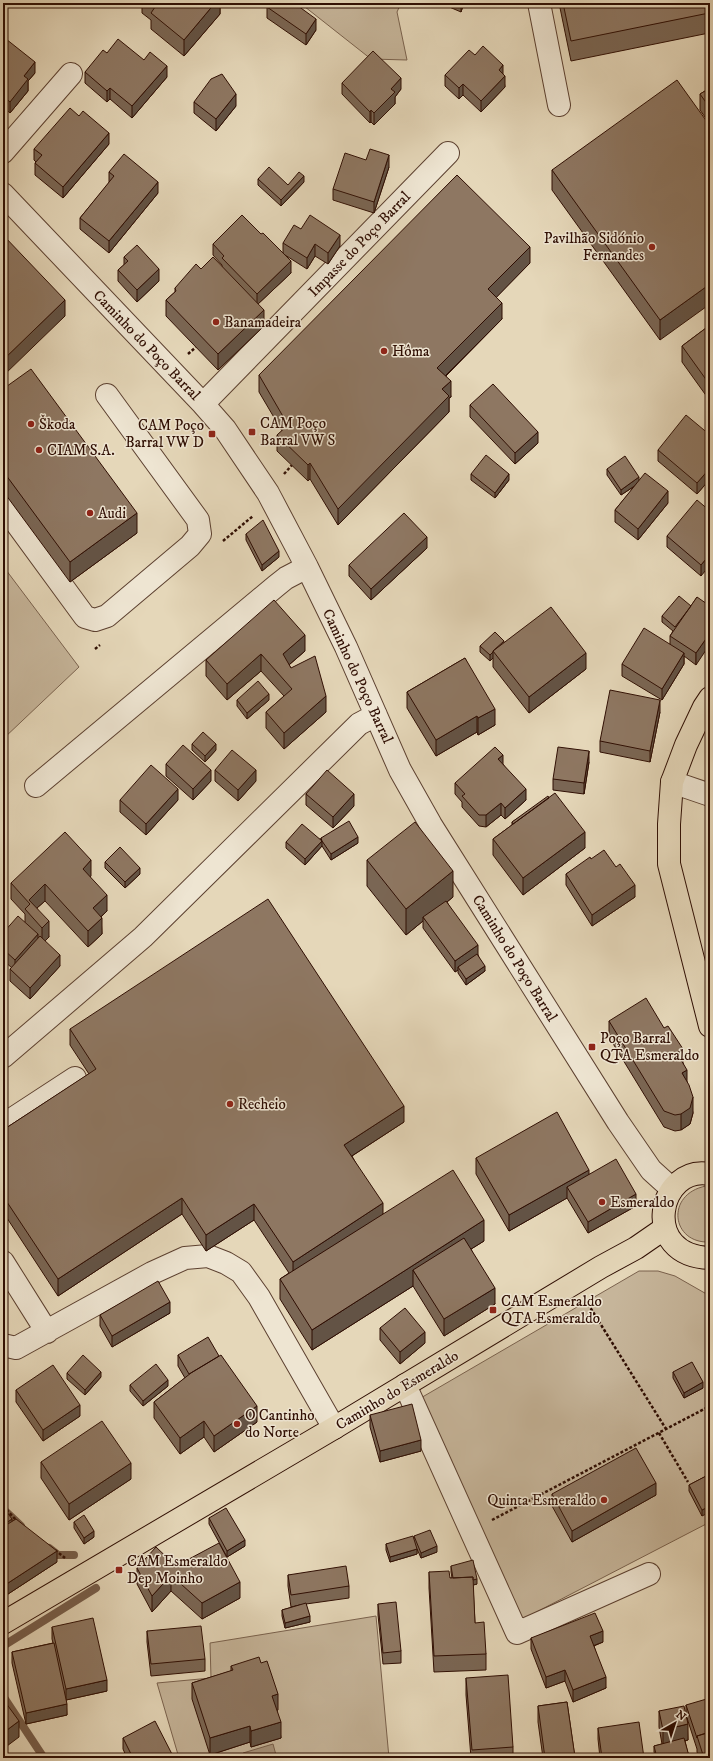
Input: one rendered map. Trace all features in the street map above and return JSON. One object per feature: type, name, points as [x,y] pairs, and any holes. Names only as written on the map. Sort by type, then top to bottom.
[{"type":"main road","points":[[710,698],[704,707],[686,745],[672,782],[669,824],[669,864],[710,1026]]},
{"type":"main road","points":[[710,1174],[693,1175],[682,1181],[672,1189],[666,1199],[663,1211],[665,1228],[674,1245],[685,1253],[698,1258],[710,1258]]},
{"type":"main road","name":"Caminho do Esmeraldo","points":[[3,1623],[334,1428],[601,1267],[636,1248],[665,1228]]},
{"type":"street","points":[[539,3],[559,105]]},
{"type":"street","points":[[3,152],[71,74]]},
{"type":"street","name":"Impasse do Poço Barral","points":[[203,404],[448,153]]},
{"type":"street","name":"Caminho do Poço Barral","points":[[3,195],[203,404],[225,429],[250,463],[268,493],[307,567],[346,647],[400,770],[431,825],[618,1122],[651,1170],[672,1189]]},
{"type":"street","points":[[3,505],[85,617],[95,620],[106,616],[190,546],[200,534],[198,520],[107,394]]},
{"type":"street","points":[[36,786],[276,586],[286,578],[307,567]]},
{"type":"street","points":[[3,1057],[143,937],[359,724],[376,715]]},
{"type":"street","points":[[672,782],[710,795]]},
{"type":"street","points":[[3,1125],[74,1078]]},
{"type":"street","points":[[3,1345],[16,1348],[152,1273],[185,1258],[208,1256],[226,1263],[241,1272],[259,1297],[334,1428]]},
{"type":"street","points":[[3,1262],[47,1332]]},
{"type":"street","points":[[405,1385],[517,1633],[649,1574]]},
{"type":"path","points":[[585,1298],[666,1429]]},
{"type":"path","points":[[488,1522],[710,1406]]},
{"type":"path","points":[[659,1433],[688,1482]]},
{"type":"path","points":[[3,1506],[22,1525]]},
{"type":"path","points":[[50,1547],[69,1561]]},
{"type":"shaded area","points":[[300,3],[401,3],[397,12],[407,60],[371,59]]},
{"type":"shaded area","points":[[3,566],[79,667],[3,739]]},
{"type":"shaded area","points":[[710,1186],[710,1242],[697,1240],[687,1235],[681,1227],[678,1218],[679,1208],[684,1198],[693,1191]]},
{"type":"shaded area","name":"Quinta Esmeraldo","points":[[639,1271],[658,1271],[675,1276],[710,1296],[710,1522],[521,1620],[419,1399]]},
{"type":"shaded area","points":[[376,1616],[389,1758],[179,1758],[157,1683],[211,1678],[210,1643]]},
{"type":"shaded area","points":[[273,1744],[276,1755],[268,1758],[244,1758],[243,1753]]},
{"type":"building","points":[[150,3],[215,3],[184,40],[151,13],[155,7]]},
{"type":"building","points":[[270,3],[294,3],[316,19],[306,34],[267,7]]},
{"type":"building","points":[[563,3],[707,3],[709,13],[571,41]]},
{"type":"building","points":[[6,39],[35,62],[24,76],[28,79],[10,102],[3,96],[3,42]]},
{"type":"building","points":[[118,39],[144,60],[150,52],[167,66],[132,106],[110,88],[107,91],[85,72],[103,50],[107,53]]},
{"type":"building","points":[[483,46],[503,65],[499,70],[505,76],[481,101],[463,84],[459,88],[445,75],[469,50],[475,55]]},
{"type":"building","points":[[373,51],[401,78],[391,89],[395,92],[374,113],[371,110],[370,112],[342,83]]},
{"type":"building","points":[[222,74],[236,94],[216,119],[194,102],[211,79]]},
{"type":"building","name":"Pavilhão Sidónio Fernandes","points":[[677,80],[710,126],[710,284],[660,320],[552,170]]},
{"type":"building","points":[[710,88],[710,108],[700,94]]},
{"type":"building","points":[[70,108],[79,116],[83,111],[109,133],[63,187],[35,163],[42,155],[34,149]]},
{"type":"building","points":[[370,149],[389,155],[374,202],[333,189],[345,153],[366,160]]},
{"type":"building","points":[[124,154],[158,182],[109,241],[80,218],[114,176],[109,172]]},
{"type":"building","points":[[269,167],[288,185],[299,172],[304,176],[281,200],[258,179]]},
{"type":"building","name":"Hôma","points":[[457,175],[530,247],[488,289],[502,303],[437,368],[451,381],[442,389],[449,396],[338,509],[310,463],[308,465],[277,435],[288,425],[259,375]]},
{"type":"building","points":[[242,215],[261,234],[263,233],[291,261],[257,294],[222,258],[224,256],[213,244]]},
{"type":"building","points":[[310,215],[340,235],[328,253],[315,244],[307,258],[283,243],[294,225],[301,229]]},
{"type":"building","points":[[3,235],[65,300],[3,360]]},
{"type":"building","points":[[137,245],[159,269],[137,290],[118,270],[128,261],[124,257]]},
{"type":"building","name":"Banamadeira","points":[[213,257],[264,310],[218,354],[166,300],[176,291],[175,288],[196,264],[201,269]]},
{"type":"building","points":[[710,325],[710,385],[682,346]]},
{"type":"building","name":"CIAM S.A.","points":[[31,369],[137,513],[70,562],[3,471],[3,389]]},
{"type":"building","points":[[493,384],[538,432],[515,453],[470,405]]},
{"type":"building","points":[[686,415],[710,435],[710,468],[697,483],[658,450]]},
{"type":"building","points":[[486,455],[509,474],[495,493],[471,474]]},
{"type":"building","points":[[625,456],[639,477],[621,490],[607,469]]},
{"type":"building","points":[[645,473],[668,491],[638,529],[615,510]]},
{"type":"building","points":[[697,500],[710,511],[710,554],[701,565],[667,536]]},
{"type":"building","points":[[404,513],[427,537],[371,589],[349,565]]},
{"type":"building","points":[[263,520],[279,551],[262,565],[246,534]]},
{"type":"building","points":[[679,596],[691,606],[675,627],[662,616]]},
{"type":"building","points":[[697,597],[710,606],[710,633],[696,653],[670,636]]},
{"type":"building","points":[[274,600],[305,635],[283,654],[291,668],[315,656],[326,696],[284,733],[266,712],[292,689],[261,654],[227,684],[206,660]]},
{"type":"building","points":[[551,607],[586,653],[529,697],[493,651]]},
{"type":"building","points":[[644,628],[684,653],[662,689],[622,664]]},
{"type":"building","points":[[495,632],[504,641],[490,655],[480,646]]},
{"type":"building","points":[[465,658],[495,709],[478,718],[477,716],[436,740],[407,692]]},
{"type":"building","points":[[258,681],[269,694],[247,713],[237,700]]},
{"type":"building","points":[[610,690],[660,700],[650,751],[600,741]]},
{"type":"building","points":[[203,732],[216,744],[205,756],[192,744]]},
{"type":"building","points":[[183,745],[211,770],[193,789],[166,764]]},
{"type":"building","points":[[495,747],[503,755],[498,759],[526,789],[505,808],[501,803],[486,815],[479,815],[462,796],[465,794],[455,783]]},
{"type":"building","points":[[558,747],[589,751],[584,783],[553,779]]},
{"type":"building","points":[[232,750],[256,770],[238,790],[215,770]]},
{"type":"building","points":[[151,765],[178,789],[146,824],[120,800]]},
{"type":"building","points":[[327,770],[354,794],[333,817],[306,794]]},
{"type":"building","points":[[555,793],[585,832],[523,878],[493,839]]},
{"type":"building","points":[[548,796],[549,798],[513,824],[512,822]]},
{"type":"building","points":[[349,821],[358,837],[331,854],[321,838]]},
{"type":"building","points":[[415,822],[453,871],[406,909],[367,860]]},
{"type":"building","points":[[302,824],[322,841],[305,859],[286,842]]},
{"type":"building","points":[[65,832],[91,860],[83,869],[107,895],[93,908],[102,918],[88,931],[45,884],[29,900],[49,921],[42,928],[25,909],[30,904],[11,883]]},
{"type":"building","points":[[120,847],[140,868],[125,882],[105,862]]},
{"type":"building","points":[[604,850],[616,867],[620,864],[635,885],[592,915],[566,874],[590,857],[591,859]]},
{"type":"building","name":"Recheio","points":[[268,899],[404,1106],[344,1145],[383,1203],[293,1262],[254,1204],[206,1235],[182,1198],[58,1279],[3,1196],[3,1130],[96,1069],[70,1029]]},
{"type":"building","points":[[446,901],[478,945],[455,961],[423,917]]},
{"type":"building","points":[[18,916],[38,934],[15,960],[3,949],[3,933]]},
{"type":"building","points":[[40,936],[60,955],[30,988],[10,969]]},
{"type":"building","points":[[477,954],[485,966],[466,979],[458,967]]},
{"type":"building","points":[[646,998],[664,1028],[668,1026],[683,1049],[677,1053],[687,1070],[682,1073],[689,1085],[693,1097],[690,1108],[681,1114],[675,1115],[664,1111],[609,1021]]},
{"type":"building","points":[[557,1112],[589,1170],[509,1215],[476,1158]]},
{"type":"building","points":[[616,1159],[636,1194],[588,1222],[567,1187]]},
{"type":"building","points":[[453,1170],[484,1220],[312,1330],[280,1279]]},
{"type":"building","points":[[464,1238],[495,1288],[444,1319],[413,1270]]},
{"type":"building","points":[[158,1281],[170,1302],[112,1336],[100,1315]]},
{"type":"building","points":[[405,1308],[425,1332],[400,1352],[380,1328]]},
{"type":"building","points":[[208,1337],[219,1356],[189,1374],[178,1355]]},
{"type":"building","points":[[83,1355],[101,1372],[85,1390],[67,1373]]},
{"type":"building","points":[[221,1355],[257,1406],[214,1436],[204,1421],[180,1438],[154,1402],[191,1373]]},
{"type":"building","points":[[692,1362],[703,1382],[684,1393],[673,1372]]},
{"type":"building","points":[[156,1364],[168,1380],[143,1401],[130,1385]]},
{"type":"building","points":[[53,1365],[80,1405],[43,1430],[16,1390]]},
{"type":"building","points":[[412,1404],[421,1440],[380,1451],[370,1415]]},
{"type":"building","points":[[102,1421],[131,1463],[69,1504],[41,1462]]},
{"type":"building","name":"Quinta Esmeraldo","points":[[636,1448],[656,1483],[572,1531],[552,1494]]},
{"type":"building","points":[[710,1474],[710,1506],[702,1510],[689,1485]]},
{"type":"building","points":[[3,1507],[12,1519],[3,1525]]},
{"type":"building","points":[[226,1508],[245,1540],[227,1551],[209,1518]]},
{"type":"building","points":[[84,1515],[94,1531],[84,1538],[74,1522]]},
{"type":"building","points":[[16,1519],[57,1551],[5,1585],[3,1583],[3,1527]]},
{"type":"building","points":[[430,1530],[437,1546],[421,1553],[414,1536]]},
{"type":"building","points":[[413,1536],[417,1549],[390,1557],[386,1544]]},
{"type":"building","points":[[219,1543],[240,1582],[202,1603],[171,1575],[152,1596],[137,1568],[156,1547],[176,1566]]},
{"type":"building","points":[[473,1560],[477,1579],[473,1580],[473,1577],[453,1578],[451,1566]]},
{"type":"building","points":[[346,1566],[349,1586],[291,1595],[288,1575]]},
{"type":"building","points":[[449,1571],[450,1578],[473,1577],[475,1623],[484,1622],[486,1654],[434,1656],[429,1572]]},
{"type":"building","points":[[396,1602],[401,1651],[383,1653],[378,1604]]},
{"type":"building","points":[[306,1603],[310,1616],[285,1623],[282,1610]]},
{"type":"building","points":[[595,1613],[603,1631],[590,1636],[606,1677],[573,1690],[565,1670],[546,1677],[531,1638]]},
{"type":"building","points":[[93,1618],[107,1680],[66,1689],[52,1627]]},
{"type":"building","points":[[201,1626],[205,1659],[151,1664],[147,1631]]},
{"type":"building","points":[[54,1643],[67,1704],[26,1713],[12,1652]]},
{"type":"building","points":[[259,1657],[261,1663],[267,1661],[278,1694],[272,1696],[281,1722],[251,1731],[250,1726],[210,1738],[192,1683],[233,1670],[231,1666]]},
{"type":"building","points":[[508,1675],[513,1747],[472,1750],[466,1678]]},
{"type":"building","points":[[710,1698],[710,1732],[697,1736],[697,1738],[686,1705]]},
{"type":"building","points":[[3,1699],[19,1721],[3,1733]]},
{"type":"building","points":[[567,1702],[575,1757],[545,1758],[538,1706]]},
{"type":"building","points":[[684,1706],[688,1724],[663,1730],[659,1711]]},
{"type":"building","points":[[155,1721],[174,1758],[133,1758],[123,1738]]},
{"type":"building","points":[[639,1722],[644,1758],[602,1758],[598,1728]]},
{"type":"building","points":[[710,1732],[710,1758],[704,1758],[697,1736]]},
{"type":"building","points":[[684,1738],[689,1756],[680,1758],[657,1758],[654,1746]]},
{"type":"waterway","points":[[3,1509],[21,1526]]},
{"type":"waterway","points":[[49,1548],[58,1555],[74,1555]]},
{"type":"waterway","points":[[3,1646],[96,1588]]},
{"type":"waterway","points":[[3,1696],[44,1758]]},
{"type":"place","name":"Pavilhão Sidónio Fernandes","points":[[652,247]]},
{"type":"place","name":"Banamadeira","points":[[216,322]]},
{"type":"place","name":"Hôma","points":[[384,351]]},
{"type":"place","name":"Škoda","points":[[31,424]]},
{"type":"place","name":"CAM Poço Barral VW S","points":[[252,432]]},
{"type":"place","name":"CAM Poço Barral VW D","points":[[212,434]]},
{"type":"place","name":"CIAM S.A.","points":[[39,450]]},
{"type":"place","name":"Audi","points":[[90,513]]},
{"type":"place","name":"Poço Barral QTA Esmeraldo","points":[[592,1047]]},
{"type":"place","name":"Recheio","points":[[230,1104]]},
{"type":"place","name":"Esmeraldo","points":[[602,1202]]},
{"type":"place","name":"CAM Esmeraldo QTA Esmeraldo","points":[[493,1310]]},
{"type":"place","name":"O Cantinho do Norte","points":[[237,1424]]},
{"type":"place","name":"Quinta Esmeraldo","points":[[604,1500]]},
{"type":"place","name":"CAM Esmeraldo Dep Moinho","points":[[119,1570]]}]
